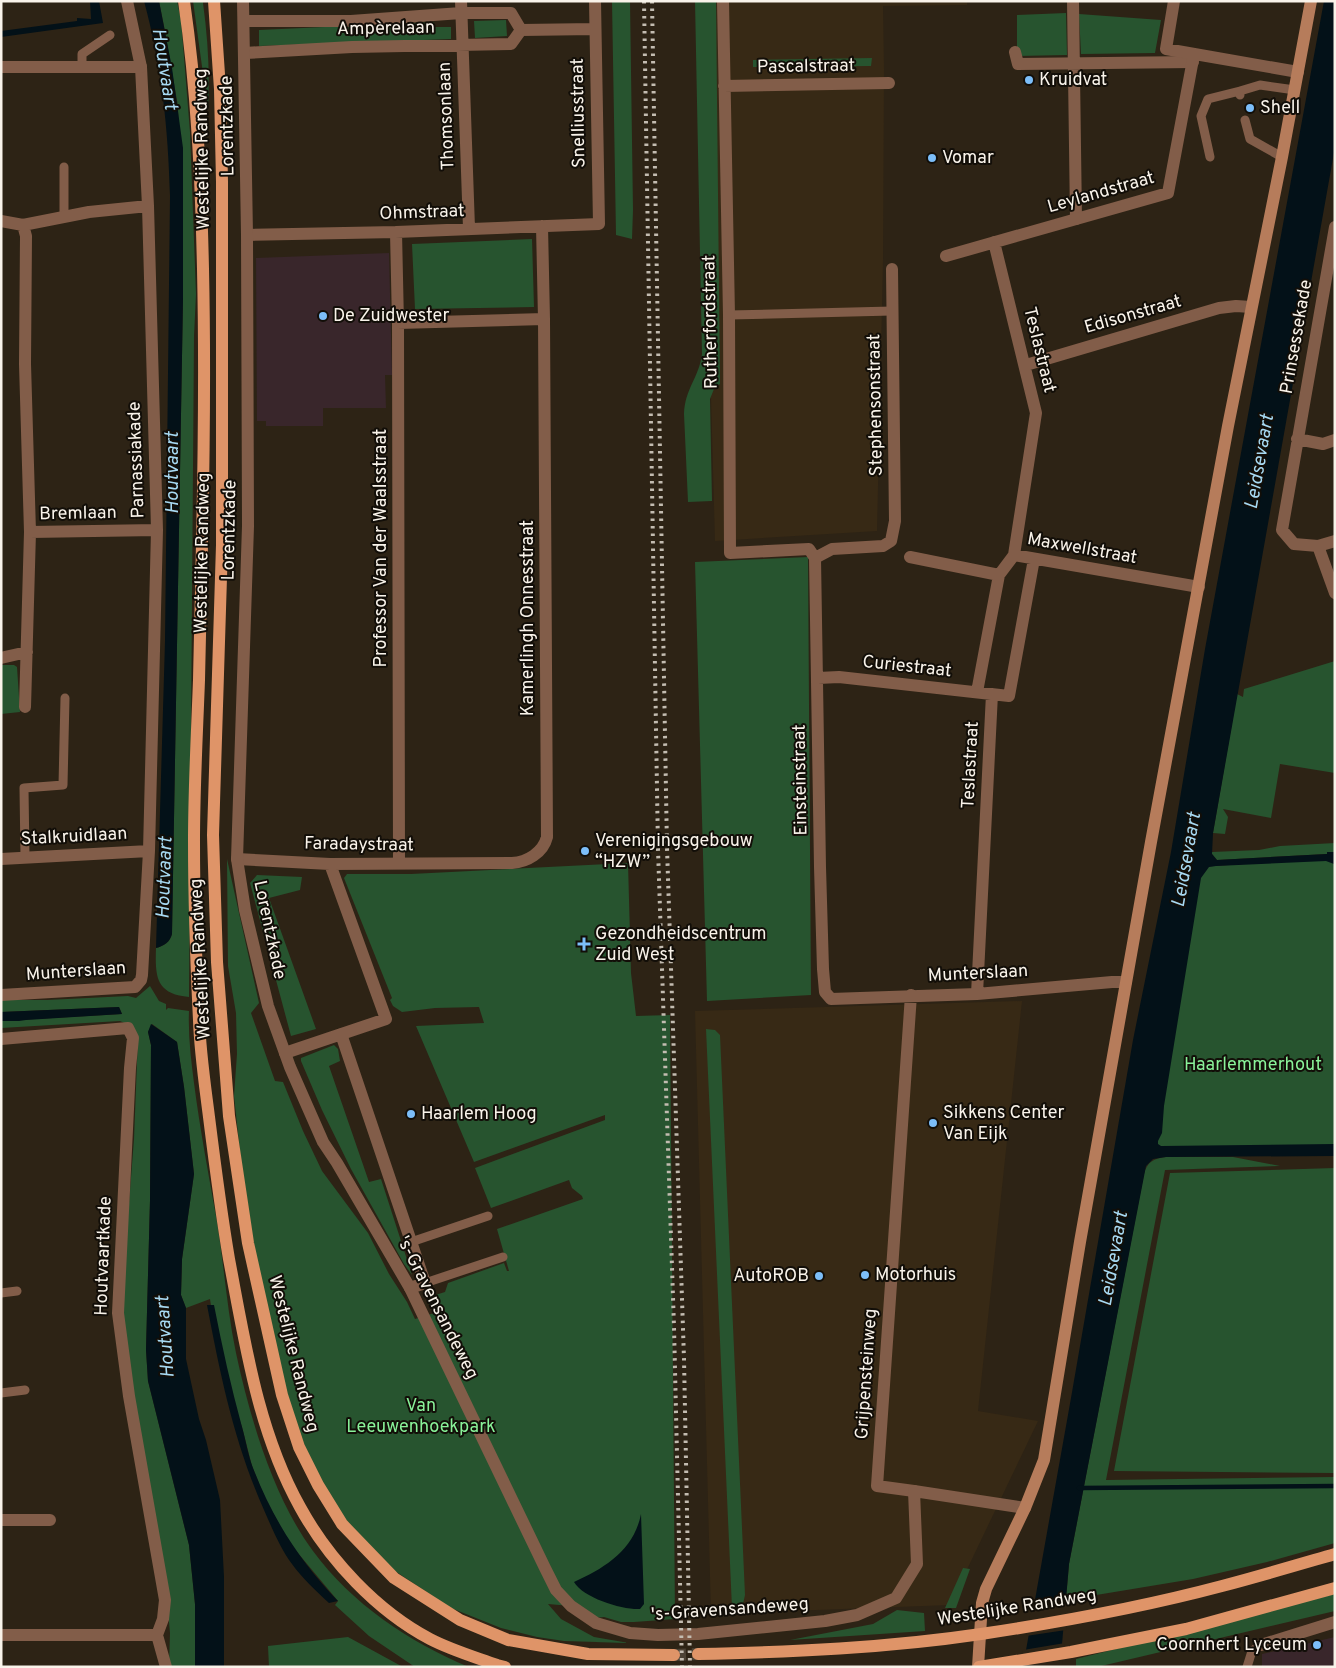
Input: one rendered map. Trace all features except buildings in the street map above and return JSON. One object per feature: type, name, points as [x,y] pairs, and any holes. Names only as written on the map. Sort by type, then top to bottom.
[{"type":"main road","name":"Westelijke Randweg","points":[[184,1],[189,34],[201,190],[204,321],[203,521],[194,840],[199,1021],[202,1064],[221,1211],[243,1332],[272,1447],[301,1510],[322,1542],[345,1570],[370,1595],[400,1620],[432,1640],[506,1667]]},
{"type":"main road","name":"Westelijke Randweg","points":[[214,1],[220,89],[222,182],[222,545],[213,835],[217,962],[229,1116],[248,1243],[282,1395],[299,1447],[318,1485],[342,1524],[394,1578],[460,1620],[508,1640],[588,1654],[674,1655]]},
{"type":"main road","points":[[1310,1],[1282,158],[1251,307],[1126,982],[1044,1460],[1025,1508],[986,1589],[982,1602],[978,1667],[1071,1652],[1186,1629],[1335,1588]]},
{"type":"main road","name":"Westelijke Randweg","points":[[698,1654],[782,1652],[866,1646],[979,1634],[1079,1617],[1221,1586],[1335,1554]]},
{"type":"street","name":"Parnassiakade","points":[[126,1],[141,67],[148,206],[157,530],[149,851]]},
{"type":"street","name":"Lorentzkade","points":[[243,1],[247,235],[248,526],[237,859],[245,910],[268,1006],[285,1053]]},
{"type":"street","name":"Snelliusstraat","points":[[595,1],[598,224]]},
{"type":"street","name":"Rutherfordstraat","points":[[723,1],[729,315],[730,553],[809,548],[815,558]]},
{"type":"street","points":[[1174,1],[1166,49],[1193,58]]},
{"type":"street","points":[[1073,6],[1076,219]]},
{"type":"street","name":"Ampèrelaan","points":[[244,21],[351,21],[461,7],[511,13],[521,30],[510,44],[352,47],[245,53]]},
{"type":"street","name":"Thomsonlaan","points":[[461,7],[469,228]]},
{"type":"street","points":[[521,30],[595,29]]},
{"type":"street","points":[[1015,52],[1018,64],[1074,64],[1193,58],[1298,72]]},
{"type":"street","name":"Leylandstraat","points":[[946,256],[1168,193],[1193,58]]},
{"type":"street","points":[[1,67],[141,67]]},
{"type":"street","name":"Pascalstraat","points":[[724,86],[889,83]]},
{"type":"street","points":[[1,221],[24,230],[64,217],[89,212],[148,206]]},
{"type":"street","name":"Ohmstraat","points":[[247,235],[396,232],[598,224]]},
{"type":"street","name":"Kamerlingh Onnesstraat","points":[[480,862],[520,862],[541,850],[547,837],[542,226]]},
{"type":"street","points":[[24,230],[25,364],[30,532],[28,652],[24,707]]},
{"type":"street","name":"Professor Van der Waalsstraat","points":[[396,232],[398,323],[399,864]]},
{"type":"street","name":"Prinsessekade","points":[[1318,546],[1294,544],[1282,530],[1334,236]]},
{"type":"street","name":"Teslastraat","points":[[994,242],[1026,365],[1036,413],[1014,556]]},
{"type":"street","name":"Stephensonstraat","points":[[815,558],[832,549],[883,546],[891,541],[895,521],[892,269]]},
{"type":"street","name":"Edisonstraat","points":[[1026,365],[1219,308],[1251,307]]},
{"type":"street","points":[[398,323],[544,319]]},
{"type":"street","points":[[1297,439],[1323,444],[1335,440]]},
{"type":"street","name":"Bremlaan","points":[[30,532],[157,530]]},
{"type":"street","points":[[1335,541],[1318,546],[1335,593]]},
{"type":"street","name":"Maxwellstraat","points":[[999,575],[1014,556],[1199,587]]},
{"type":"street","points":[[910,557],[999,575],[977,692]]},
{"type":"street","name":"Einsteinstraat","points":[[815,558],[823,969],[826,992],[831,999]]},
{"type":"street","points":[[992,694],[1009,696],[1034,559]]},
{"type":"street","points":[[1,658],[28,652]]},
{"type":"street","name":"Curiestraat","points":[[818,678],[839,677],[992,694]]},
{"type":"street","name":"Teslastraat","points":[[977,994],[992,694]]},
{"type":"street","name":"Stalkruidlaan","points":[[1,859],[149,851]]},
{"type":"street","name":"Munterslaan","points":[[1,995],[135,986],[141,980],[142,974],[149,851]]},
{"type":"street","name":"Faradaystraat","points":[[237,859],[330,864],[480,862]]},
{"type":"street","points":[[285,1053],[386,1019],[330,864]]},
{"type":"street","name":"Munterslaan","points":[[831,999],[977,994],[1126,982]]},
{"type":"street","name":"Grijpensteinweg","points":[[912,995],[877,1486],[1025,1508]]},
{"type":"street","name":"Houtvaartkade","points":[[1,1038],[128,1028],[132,1038],[118,1313],[129,1396],[165,1600],[163,1619],[157,1635]]},
{"type":"street","points":[[342,1034],[425,1283],[410,1288]]},
{"type":"street","name":"'s-Gravensandeweg","points":[[285,1053],[323,1142],[410,1288],[544,1568],[556,1590],[571,1606],[596,1623],[630,1633],[658,1635],[698,1634],[825,1621],[857,1614],[896,1598],[917,1564],[914,1491]]},
{"type":"street","points":[[1,1520],[50,1520]]},
{"type":"street","points":[[1261,1645],[1335,1622]]},
{"type":"street","points":[[1,1635],[157,1635],[166,1667]]},
{"type":"lane","points":[[82,67],[82,54],[110,35]]},
{"type":"lane","points":[[1210,157],[1201,116],[1208,99],[1240,94],[1260,85],[1294,90]]},
{"type":"lane","points":[[1245,120],[1250,140],[1282,158]]},
{"type":"lane","points":[[64,167],[64,217]]},
{"type":"lane","points":[[729,315],[892,312]]},
{"type":"lane","points":[[25,858],[24,788],[63,785],[65,698]]},
{"type":"lane","points":[[411,1242],[488,1216]]},
{"type":"lane","points":[[425,1283],[502,1257]]},
{"type":"lane","points":[[1,1293],[16,1291]]},
{"type":"lane","points":[[1,1393],[25,1390]]},
{"type":"lane","points":[[1247,1667],[1252,1650],[1261,1645]]},
{"type":"shaded area","points":[[700,1],[967,1],[967,5],[883,6],[883,260],[877,531],[715,541]]},
{"type":"shaded area","name":"De Zuidwester","points":[[389,253],[392,375],[385,375],[386,408],[323,408],[323,426],[266,426],[266,421],[257,421],[256,258]]},
{"type":"shaded area","points":[[1022,1001],[978,1411],[1038,1421],[950,1605],[711,1614],[695,1011]]},
{"type":"shaded area","name":"Coornhert Lyceum","points":[[1335,1637],[1335,1667],[1262,1667],[1262,1654]]},
{"type":"green space","points":[[159,1],[177,1],[181,20],[190,132],[196,294],[194,336],[189,997],[178,995],[164,988],[157,975],[156,967],[156,948],[166,943],[172,934],[183,298],[178,106]]},
{"type":"green space","points":[[193,1],[203,1],[208,56],[208,110]]},
{"type":"green space","points":[[612,1],[630,1],[632,239],[616,235]]},
{"type":"green space","points":[[695,1],[716,1],[720,384],[714,389],[710,399],[712,501],[688,502],[684,414],[689,390],[698,370],[702,354]]},
{"type":"green space","points":[[1066,13],[1067,55],[1017,56],[1017,15]]},
{"type":"green space","points":[[1079,14],[1161,20],[1155,53],[1081,54]]},
{"type":"green space","points":[[506,20],[507,36],[475,38],[474,21]]},
{"type":"green space","points":[[434,22],[435,27],[451,27],[451,39],[259,46],[259,30]]},
{"type":"green space","points":[[872,58],[871,66],[753,67],[753,60]]},
{"type":"green space","points":[[532,239],[534,307],[415,309],[412,244]]},
{"type":"green space","points":[[808,557],[811,995],[707,1001],[695,562]]},
{"type":"green space","points":[[1335,661],[1335,773],[1280,764],[1271,818],[1223,809],[1228,817],[1225,834],[1213,833],[1237,694],[1243,697],[1244,689]]},
{"type":"green space","points":[[1,665],[14,665],[17,667],[20,712],[1,714]]},
{"type":"green space","points":[[1335,843],[1335,852],[1328,852],[1327,854],[1217,860],[1212,854],[1212,852]]},
{"type":"green space","name":"Van Leeuwenhoekpark","points":[[227,859],[259,1003],[251,1013],[275,1081],[283,1082],[322,1171],[368,1233],[415,1319],[434,1313],[427,1301],[432,1296],[445,1292],[448,1283],[504,1263],[507,1271],[509,1271],[497,1229],[583,1199],[572,1188],[569,1180],[491,1208],[475,1168],[605,1120],[605,1115],[474,1162],[416,1026],[484,1023],[479,1007],[435,1008],[402,1012],[393,1006],[390,1000],[392,998],[344,878],[347,874],[411,874],[628,863],[631,973],[636,1016],[670,1015],[675,1619],[621,1622],[604,1617],[594,1618],[571,1606],[548,1604],[561,1619],[594,1637],[629,1643],[564,1641],[537,1637],[501,1628],[451,1608],[395,1571],[346,1520],[331,1499],[308,1455],[288,1401],[259,1278],[241,1161],[234,1096],[237,1054],[236,1013],[228,966]]},
{"type":"green space","name":"Haarlemmerhout","points":[[1286,861],[1335,861],[1335,1145],[1147,1149],[1200,867]]},
{"type":"green space","points":[[257,875],[302,877],[300,890],[269,898],[316,1029],[291,1036],[250,883]]},
{"type":"green space","points":[[150,986],[159,1001],[166,1004],[166,1010],[168,1008],[189,1011],[190,1047],[196,1101],[217,1222],[236,1353],[256,1430],[286,1506],[313,1551],[345,1588],[383,1620],[425,1646],[469,1667],[415,1667],[369,1636],[335,1605],[338,1601],[292,1546],[265,1498],[252,1466],[242,1427],[220,1364],[210,1299],[186,1308],[181,1295],[182,1259],[194,1174],[177,1042],[152,1024],[148,1032],[151,1045],[150,1201],[146,1350],[148,1381],[189,1545],[195,1604],[195,1667],[169,1667],[170,1633],[166,1589],[119,1332],[134,1139],[138,1037],[127,1024],[120,1021],[1,1028],[1,1021],[122,1014],[119,1007],[1,1012],[1,1000],[128,996],[136,998]]},
{"type":"green space","points":[[706,1029],[715,1030],[720,1035],[745,1595],[743,1604],[732,1608]]},
{"type":"green space","points":[[334,1045],[338,1049],[340,1061],[329,1066],[369,1182],[381,1179],[412,1275],[351,1169],[322,1110],[301,1061],[301,1058]]},
{"type":"green space","points":[[1166,1157],[1233,1157],[1280,1166],[1165,1170],[1106,1480],[1335,1477],[1335,1543],[1267,1562],[1193,1579],[1066,1600],[1069,1564],[1144,1174],[1147,1166],[1152,1161]]},
{"type":"green space","points":[[1335,1168],[1335,1473],[1114,1471],[1170,1173]]},
{"type":"green space","points":[[963,1568],[970,1569],[956,1608],[945,1608]]},
{"type":"green space","points":[[1335,1594],[1335,1611],[1097,1667],[1076,1667],[1076,1659]]},
{"type":"green space","points":[[897,1610],[924,1613],[925,1631],[790,1640],[873,1624]]},
{"type":"green space","points":[[348,1637],[403,1667],[269,1667],[268,1646]]},
{"type":"water","points":[[90,1],[99,1],[103,23],[1,37],[1,31],[77,21],[77,18],[91,19]]},
{"type":"water","name":"Houtvaart","points":[[144,1],[159,1],[172,68],[183,148],[183,298],[172,934],[166,943],[156,948],[165,641],[170,196],[168,146],[160,74]]},
{"type":"water","name":"Leidsevaart","points":[[1324,1],[1335,1],[1335,147],[1213,833],[1212,854],[1217,860],[1335,852],[1335,866],[1326,861],[1216,866],[1209,867],[1201,878],[1164,1106],[1162,1133],[1158,1144],[1161,1146],[1335,1144],[1335,1156],[1166,1157],[1153,1159],[1146,1166],[1069,1564],[1060,1667],[1023,1667],[1133,1040],[1171,852],[1205,649]]},
{"type":"water","points":[[119,1007],[122,1014],[1,1021],[1,1012]]},
{"type":"water","name":"Houtvaart","points":[[151,1024],[177,1042],[194,1174],[182,1259],[181,1295],[186,1308],[186,1359],[220,1500],[224,1577],[224,1667],[195,1667],[195,1604],[189,1545],[148,1381],[146,1350],[150,1201],[151,1045],[148,1032]]},
{"type":"water","points":[[207,1305],[214,1305],[230,1382],[248,1453],[261,1487],[278,1522],[289,1539],[312,1571],[338,1601],[329,1603],[314,1589],[292,1564],[276,1538],[244,1460],[236,1435],[223,1384]]},
{"type":"water","points":[[641,1514],[644,1604],[640,1609],[604,1602],[579,1588],[574,1582],[597,1571],[625,1548],[632,1538]]},
{"type":"pier","points":[[1069,1599],[1066,1630],[1026,1636],[1032,1605]]},
{"type":"pier","points":[[1065,1643],[1062,1667],[1020,1667],[1023,1650]]},
{"type":"waterway","points":[[1079,1488],[1335,1486]]},
{"type":"tunnel","points":[[674,1655],[698,1654]]},
{"type":"railway","points":[[644,1],[658,849],[674,1327],[682,1667]]},
{"type":"railway","points":[[652,1],[667,848],[684,1359],[690,1667]]},
{"type":"place","name":"Kruidvat","points":[[1029,80]]},
{"type":"place","name":"Shell","points":[[1250,108]]},
{"type":"place","name":"Vomar","points":[[932,158]]},
{"type":"place","name":"De Zuidwester","points":[[323,316]]},
{"type":"place","name":"Verenigingsgebouw “HZW”","points":[[585,851]]},
{"type":"place","name":"Gezondheidscentrum Zuid West","points":[[584,944]]},
{"type":"place","name":"Haarlem Hoog","points":[[411,1114]]},
{"type":"place","name":"Sikkens Center Van Eijk","points":[[933,1123]]},
{"type":"place","name":"Motorhuis","points":[[865,1275]]},
{"type":"place","name":"AutoROB","points":[[819,1276]]},
{"type":"place","name":"Coornhert Lyceum","points":[[1317,1645]]}]
